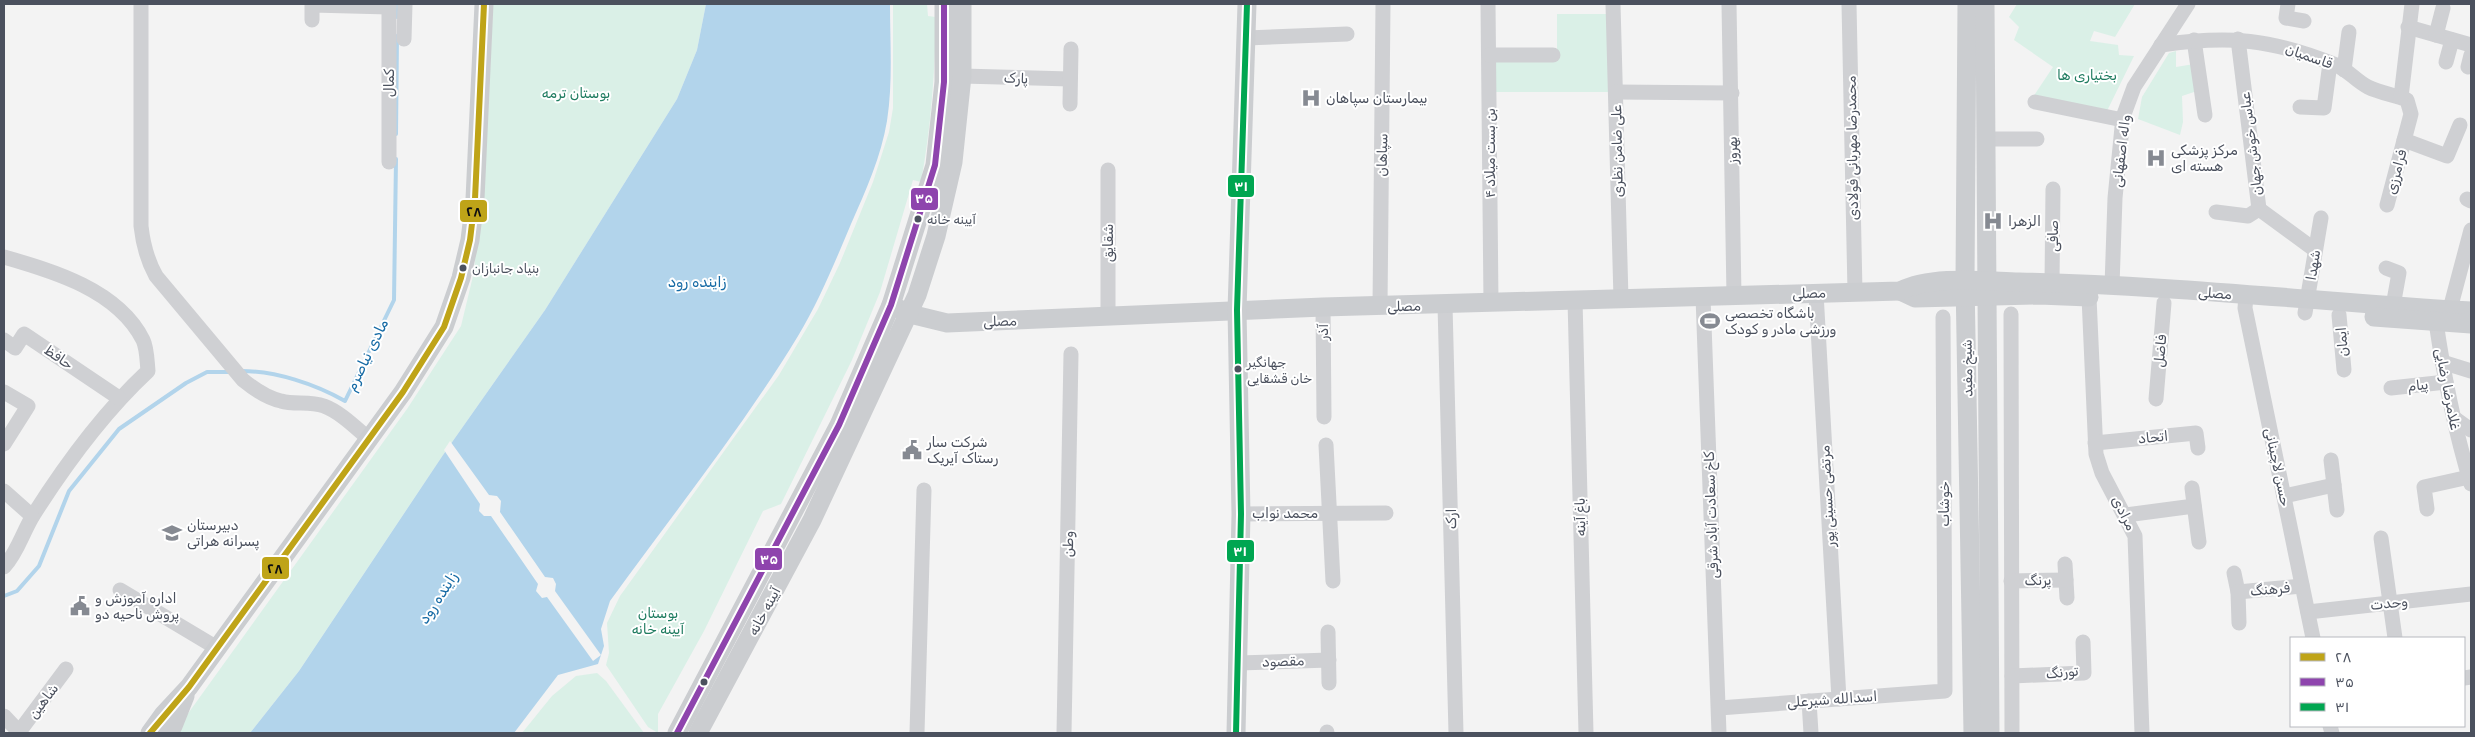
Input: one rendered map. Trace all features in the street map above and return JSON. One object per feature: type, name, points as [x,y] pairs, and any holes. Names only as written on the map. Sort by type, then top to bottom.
[{"type":"main road","points":[[150,733],[163,715],[189,687],[428,354],[444,327],[461,278],[470,240],[475,199],[484,4]]},
{"type":"main road","name":"آیینه خانه","points":[[677,733],[839,425],[892,306],[935,165],[944,82],[944,4]]},
{"type":"main road","name":"آیینه خانه","points":[[698,733],[812,520],[910,314],[936,236],[953,162],[962,76],[962,4]]},
{"type":"main road","points":[[1236,733],[1241,514],[1237,310],[1247,4]]},
{"type":"main road","name":"شیخ مفید","points":[[1967,4],[1967,67],[1977,99],[1986,139],[1990,536],[1982,733]]},
{"type":"main road","name":"شیخ مفید","points":[[1982,733],[1970,530],[1966,289],[1977,99],[1986,66],[1985,4]]},
{"type":"main road","points":[[1967,67],[1977,70],[1986,66]]},
{"type":"main road","name":"مصلی","points":[[1988,289],[2052,282],[2112,286],[2245,302],[2306,306],[2393,306],[2471,310]]},
{"type":"main road","name":"مصلی","points":[[892,306],[910,314],[947,323],[1323,307],[1855,292],[1900,290],[1915,283],[1966,289],[2164,302],[2245,302]]},
{"type":"main road","name":"مصلی","points":[[2306,306],[2339,315],[2471,324]]},
{"type":"main road","points":[[168,733],[173,726],[189,687]]},
{"type":"street","points":[[141,4],[141,226],[143,246],[156,276],[236,372],[254,388],[281,402],[302,402],[324,406],[348,421],[368,438]]},
{"type":"street","points":[[404,4],[404,39]]},
{"type":"street","name":"سپاهان","points":[[1380,306],[1383,4]]},
{"type":"street","name":"بن بست میلاد ۴","points":[[1488,4],[1491,303]]},
{"type":"street","name":"علی ضامن نظری","points":[[1613,4],[1621,299]]},
{"type":"street","name":"بهروز","points":[[1729,4],[1734,296]]},
{"type":"street","name":"محمدرضا مهربانی فولادی","points":[[1850,4],[1855,292]]},
{"type":"street","name":"واله اصفهانی","points":[[2112,286],[2115,198],[2123,120],[2134,87],[2188,4]]},
{"type":"street","points":[[2288,4],[2286,18],[2304,21]]},
{"type":"street","points":[[2412,4],[2401,97],[2408,100],[2411,114],[2404,140],[2448,156],[2460,125]]},
{"type":"street","points":[[312,10],[389,6]]},
{"type":"street","name":"کمال","points":[[389,6],[389,162]]},
{"type":"street","points":[[2436,35],[2443,8]]},
{"type":"street","points":[[2408,27],[2471,45]]},
{"type":"street","points":[[2344,70],[2350,32]]},
{"type":"street","points":[[1246,38],[1347,34]]},
{"type":"street","name":"قاسمیان","points":[[2161,45],[2194,40],[2238,39],[2282,46],[2330,63],[2344,70],[2367,87],[2401,97]]},
{"type":"street","name":"عباس خوش جهان","points":[[2238,39],[2259,209],[2315,250]]},
{"type":"street","points":[[2194,40],[2204,115]]},
{"type":"street","points":[[2446,62],[2452,40]]},
{"type":"street","points":[[1070,49],[1070,104]]},
{"type":"street","points":[[1490,55],[1553,55]]},
{"type":"street","points":[[2300,107],[2324,108],[2330,63]]},
{"type":"street","name":"پارک","points":[[962,76],[1070,79]]},
{"type":"street","points":[[1616,92],[1732,93]]},
{"type":"street","points":[[2035,102],[2123,120]]},
{"type":"street","points":[[1986,139],[2037,139]]},
{"type":"street","name":"فرامرزی","points":[[2387,204],[2404,140]]},
{"type":"street","name":"شقایق","points":[[1108,170],[1108,316]]},
{"type":"street","name":"صافی","points":[[2052,282],[2053,190]]},
{"type":"street","points":[[2216,212],[2248,216],[2259,209]]},
{"type":"street","name":"شهدا","points":[[2306,306],[2321,218]]},
{"type":"street","points":[[2450,309],[2471,230]]},
{"type":"street","points":[[4,257],[84,283],[126,316],[144,341],[148,371],[119,398],[84,441],[32,516],[12,558],[4,567]]},
{"type":"street","points":[[2386,268],[2400,274],[2393,306]]},
{"type":"street","name":"مرتضی حسینی پور","points":[[1816,293],[1839,699]]},
{"type":"street","name":"کاخ سعادت آباد شرقی","points":[[1703,297],[1719,733]]},
{"type":"street","name":"مرادی","points":[[2089,297],[2096,454],[2102,473],[2126,515],[2135,536],[2136,544],[2142,733]]},
{"type":"street","name":"باغ آینه","points":[[1575,300],[1586,733]]},
{"type":"street","name":"فاضل","points":[[2156,399],[2164,302]]},
{"type":"street","name":"حسن لاچینانی","points":[[2245,302],[2313,637]]},
{"type":"street","name":"ارک","points":[[1445,305],[1456,733]]},
{"type":"street","name":"آذر","points":[[1323,307],[1324,417]]},
{"type":"street","points":[[2010,314],[2012,733]]},
{"type":"street","name":"ایمان","points":[[2339,315],[2344,370]]},
{"type":"street","name":"خوشاب","points":[[1943,317],[1945,691]]},
{"type":"street","name":"غلامرضا رضایی","points":[[2436,322],[2446,382],[2470,481]]},
{"type":"street","name":"حافظ","points":[[4,340],[15,348],[24,334],[119,398]]},
{"type":"street","name":"وطن","points":[[1064,733],[1071,354]]},
{"type":"street","points":[[2442,362],[2471,371]]},
{"type":"street","name":"پیام","points":[[2391,388],[2446,382]]},
{"type":"street","points":[[4,392],[28,406],[4,444]]},
{"type":"street","points":[[2454,418],[2471,430]]},
{"type":"street","name":"اتحاد","points":[[2096,443],[2196,433],[2198,448]]},
{"type":"street","name":"محمد نواب","points":[[1326,445],[1333,581]]},
{"type":"street","points":[[2331,460],[2337,510]]},
{"type":"street","points":[[2427,509],[2424,487],[2470,481]]},
{"type":"street","points":[[2284,496],[2334,485]]},
{"type":"street","points":[[2192,488],[2199,542]]},
{"type":"street","points":[[917,733],[924,490]]},
{"type":"street","points":[[4,491],[32,516]]},
{"type":"street","points":[[2126,515],[2194,506]]},
{"type":"street","name":"محمد نواب","points":[[1241,514],[1386,513]]},
{"type":"street","points":[[1944,530],[1970,530]]},
{"type":"street","points":[[1990,536],[2011,536]]},
{"type":"street","points":[[2381,538],[2395,637]]},
{"type":"street","name":"پرنگ","points":[[2065,564],[2067,598]]},
{"type":"street","points":[[2234,573],[2238,592],[2239,624]]},
{"type":"street","name":"پرنگ","points":[[2011,581],[2066,580]]},
{"type":"street","name":"فرهنگ","points":[[2238,592],[2302,586]]},
{"type":"street","points":[[120,590],[217,648]]},
{"type":"street","name":"وحدت","points":[[2308,612],[2471,594]]},
{"type":"street","points":[[1328,632],[1329,683]]},
{"type":"street","name":"تورنگ","points":[[2012,676],[2084,672],[2083,642]]},
{"type":"street","name":"مقصود","points":[[1238,663],[1329,660]]},
{"type":"street","name":"شاهین","points":[[19,733],[66,670]]},
{"type":"street","name":"اسدالله شیرعلی","points":[[1719,708],[1945,691]]},
{"type":"street","points":[[1810,701],[1811,733]]},
{"type":"street","points":[[4,716],[19,733]]},
{"type":"green space","name":"بوستان ترمه","points":[[493,4],[706,4],[697,50],[677,99],[545,310],[443,455],[299,671],[250,733],[174,733],[407,409],[461,326],[474,272],[490,70]]},
{"type":"green space","name":"بوستان آیینه خانه","points":[[893,4],[927,4],[928,16],[936,17],[932,100],[921,182],[913,180],[880,292],[852,360],[781,504],[763,511],[704,631],[658,714],[658,733],[648,727],[606,665],[609,653],[607,623],[620,596],[779,375],[818,309],[840,263],[873,182],[889,132],[893,108]]},
{"type":"green space","name":"بختیاری ها","points":[[2017,4],[2135,4],[2115,37],[2094,31],[2090,41],[2118,45],[2119,55],[2134,56],[2106,113],[2033,97],[2053,67],[2014,40],[2019,27],[2009,17]]},
{"type":"green space","points":[[1557,14],[1608,14],[1608,92],[1496,92],[1496,58],[1557,58]]},
{"type":"green space","points":[[2176,51],[2176,67],[2194,64],[2197,91],[2182,96],[2183,122],[2180,135],[2138,119],[2142,97],[2169,53]]},
{"type":"green space","points":[[597,673],[606,681],[644,733],[522,733],[552,696],[576,676]]},
{"type":"water","name":"زاینده رود","points":[[706,4],[890,4],[891,77],[887,121],[877,160],[867,186],[806,323],[731,437],[610,601],[601,629],[604,646],[598,664],[558,675],[514,733],[250,733],[299,671],[443,455],[545,310],[677,99],[697,50]]},
{"type":"pier","points":[[450,441],[489,495],[497,496],[501,501],[500,512],[545,577],[553,578],[556,584],[555,591],[601,655],[593,661],[547,597],[542,598],[536,591],[538,584],[491,516],[484,516],[479,511],[480,504],[444,450]]},
{"type":"waterway","name":"مادی نیاصرم","points":[[397,4],[397,17]]},
{"type":"waterway","name":"مادی نیاصرم","points":[[396,134],[397,36]]},
{"type":"waterway","name":"مادی نیاصرم","points":[[241,371],[268,373],[295,380],[321,389],[345,401],[394,300],[396,159]]},
{"type":"waterway","name":"مادی نیاصرم","points":[[4,596],[17,591],[39,566],[69,491],[119,429],[186,383],[207,372],[232,372]]},
{"type":"transit line","name":"۲۸","points":[[150,733],[189,687],[403,392],[444,327],[461,278],[470,240],[475,199],[484,4]]},
{"type":"transit line","name":"۳۵","points":[[677,733],[839,425],[891,305],[935,165],[944,82],[944,4]]},
{"type":"transit line","name":"۳۱","points":[[1236,733],[1241,514],[1237,310],[1247,4]]},
{"type":"place","name":"بیمارستان سپاهان","points":[[1311,98]]},
{"type":"place","name":"مرکز پزشکی هسته ای","points":[[2156,158]]},
{"type":"place","name":"آیینه خانه","points":[[918,219]]},
{"type":"place","name":"الزهرا","points":[[1993,221]]},
{"type":"place","name":"بنیاد جانبازان","points":[[463,268]]},
{"type":"place","name":"باشگاه تخصصی ورزشی مادر و کودک","points":[[1710,321]]},
{"type":"place","name":"جهانگیر خان قشقایی","points":[[1238,369]]},
{"type":"place","name":"شرکت سار رستاک آیریک","points":[[912,450]]},
{"type":"place","name":"دبیرستان پسرانه هراتی","points":[[172,533]]},
{"type":"place","name":"اداره آموزش و پروش ناحیه دو","points":[[80,606]]}]
